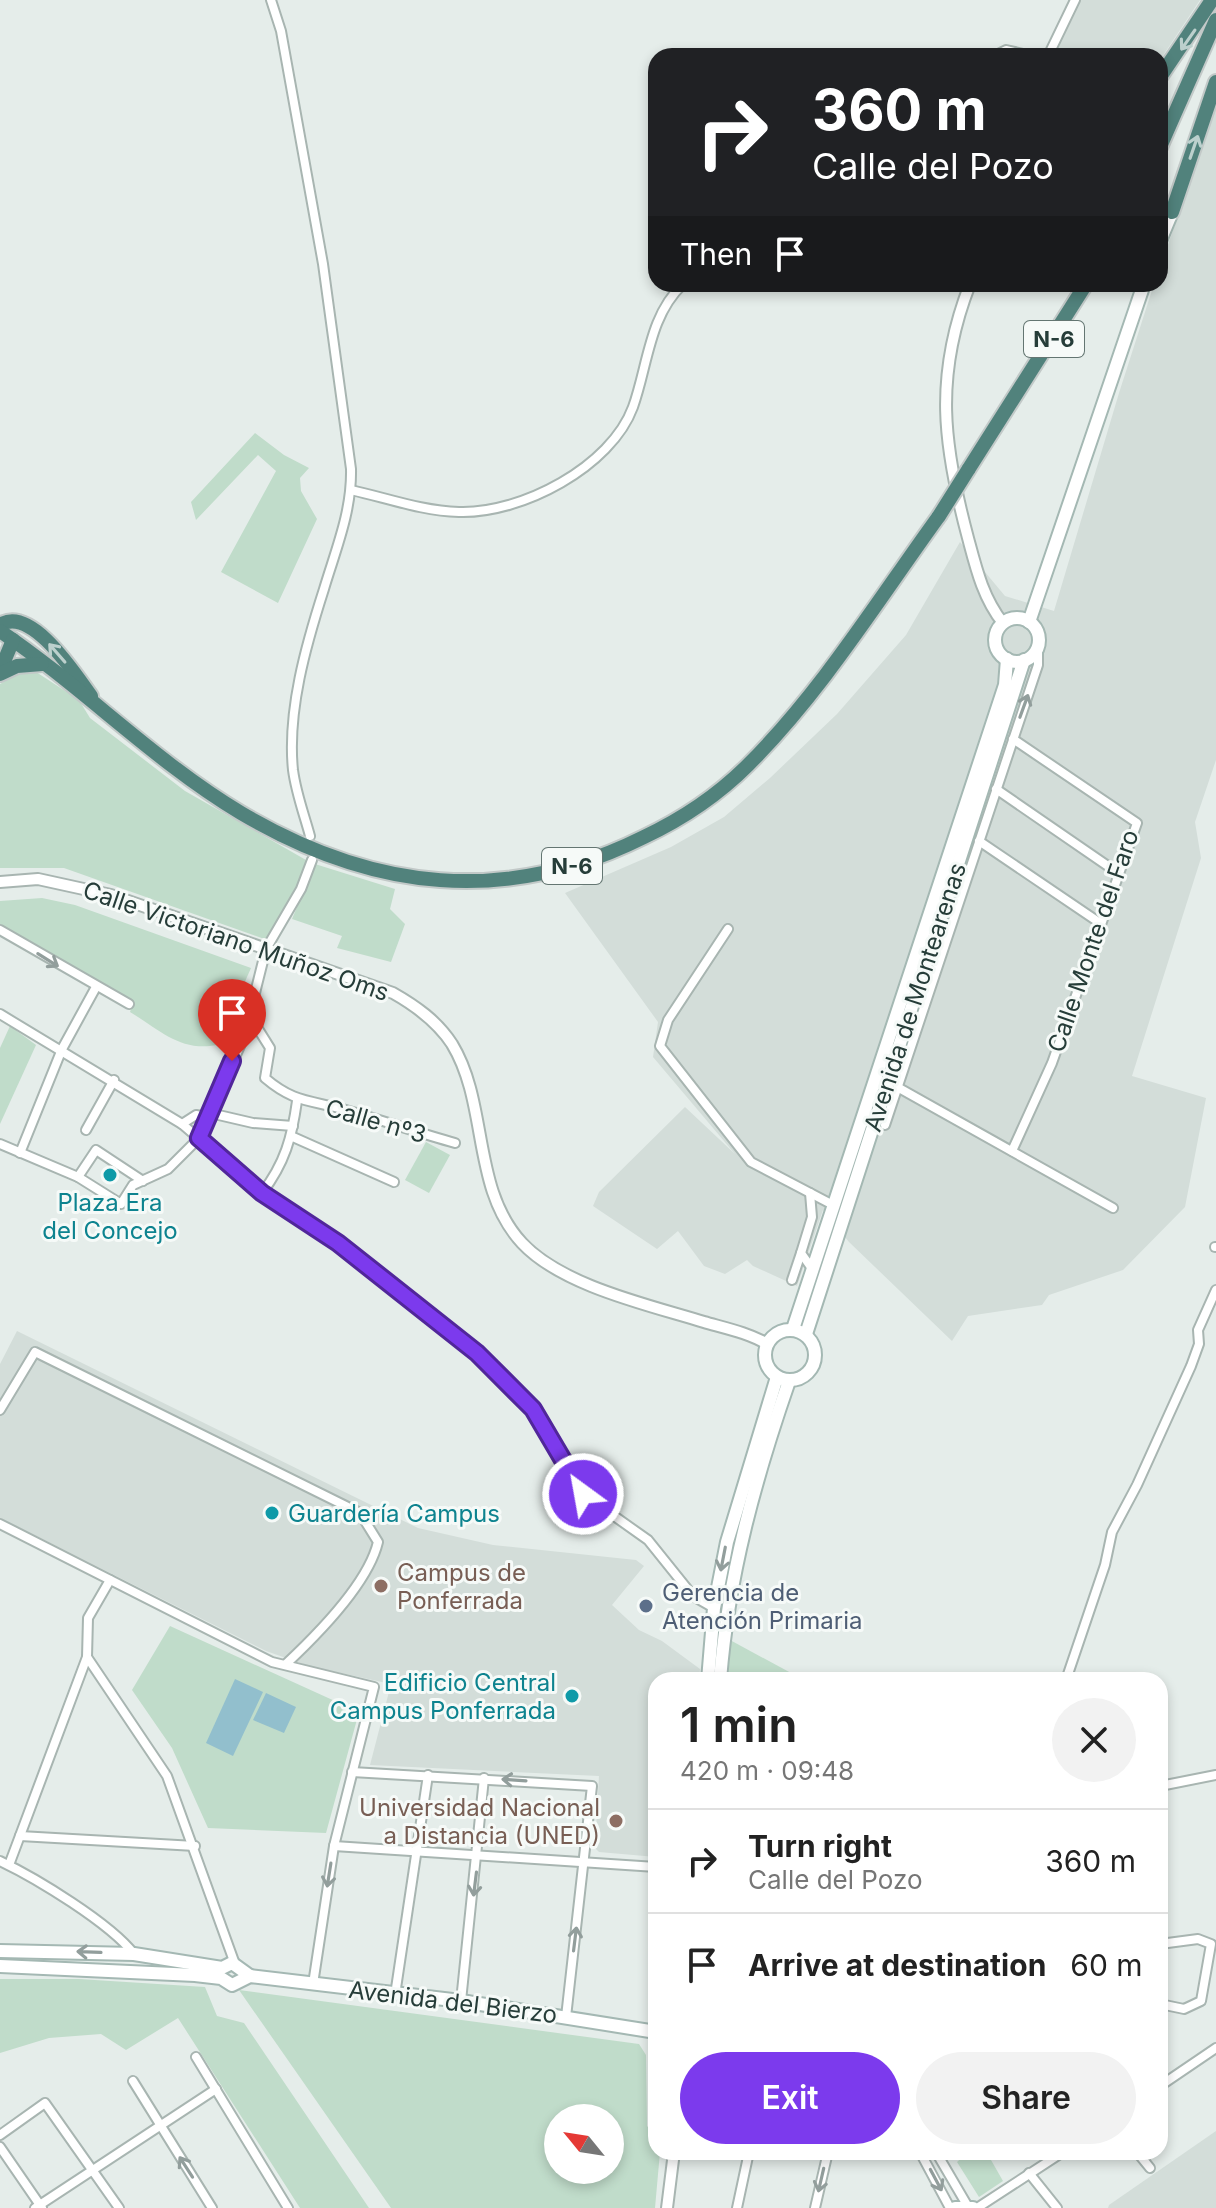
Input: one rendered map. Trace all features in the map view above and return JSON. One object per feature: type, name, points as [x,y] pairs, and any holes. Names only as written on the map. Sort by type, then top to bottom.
[{"type":"highway","points":[[1168,65],[1212,0]]},
{"type":"highway","points":[[1168,129],[1216,20]]},
{"type":"highway","points":[[1172,212],[1216,82]]},
{"type":"highway","name":"N-6","points":[[1020,392],[1072,292]]},
{"type":"highway","name":"N-6","points":[[0,628],[169,765],[242,813],[320,851],[414,878],[473,883],[528,878],[603,858],[684,818],[745,768],[800,710],[939,516],[1081,292]]},
{"type":"highway","points":[[0,628],[17,620],[34,628],[100,710]]},
{"type":"highway","points":[[0,673],[13,640]]},
{"type":"highway","points":[[0,673],[17,666],[42,664]]},
{"type":"main road","points":[[1168,222],[1172,212]]},
{"type":"main road","points":[[1029,622],[1141,292]]},
{"type":"main road","points":[[1019,618],[1029,622],[1038,633],[1038,647],[1024,660],[1007,659],[996,645],[996,634],[1003,623],[1019,618]]},
{"type":"main road","name":"Avenida de Montearenas","points":[[793,1329],[831,1204],[1005,685],[1007,659]]},
{"type":"main road","name":"Avenida de Montearenas","points":[[806,1334],[1024,660]]},
{"type":"main road","points":[[793,1329],[806,1334],[814,1345],[815,1361],[808,1373],[783,1379],[766,1363],[767,1344],[780,1331],[793,1329]]},
{"type":"main road","points":[[709,1672],[734,1515],[783,1379]]},
{"type":"main road","points":[[720,1608],[720,1672]]},
{"type":"main road","name":"Avenida del Bierzo","points":[[0,1951],[134,1954],[313,1984],[461,2001],[648,2031]]},
{"type":"main road","name":"Avenida del Bierzo","points":[[0,1966],[233,1969]]},
{"type":"street","points":[[271,0],[281,31],[323,264],[349,439],[351,490],[343,530],[308,643],[295,719],[293,771],[300,810],[310,836]]},
{"type":"street","points":[[1052,48],[1075,0]]},
{"type":"street","points":[[351,490],[460,513],[507,505],[546,491],[580,473],[626,423],[654,331],[664,308],[677,292]]},
{"type":"street","points":[[967,292],[948,353],[946,443],[983,590],[1003,623]]},
{"type":"street","points":[[885,1125],[1038,665],[1038,647]]},
{"type":"street","name":"Calle Monte del Faro","points":[[1012,1151],[1052,1063],[1137,823],[1013,739]]},
{"type":"street","points":[[996,789],[1118,873]]},
{"type":"street","points":[[979,841],[1100,923]]},
{"type":"street","points":[[0,1144],[78,1177],[121,1204],[133,1185],[168,1169],[199,1138],[250,1016],[266,949],[301,889],[312,860]]},
{"type":"street","name":"Calle Victoriano Muñoz Oms","points":[[0,882],[38,879],[82,887],[393,993],[435,1023],[452,1044],[464,1071],[489,1182],[502,1215],[534,1254],[566,1275],[767,1344]]},
{"type":"street","points":[[728,929],[668,1020],[660,1046],[751,1162],[831,1204],[812,1217]]},
{"type":"street","points":[[0,930],[129,1004]]},
{"type":"street","points":[[20,1153],[62,1049],[96,987]]},
{"type":"street","points":[[0,1014],[114,1080],[182,1124],[262,1193],[338,1243],[477,1353],[533,1409],[583,1494],[615,1513],[648,1540],[693,1596],[720,1608]]},
{"type":"street","points":[[250,1016],[270,1048],[265,1078],[297,1101],[293,1137],[281,1169],[262,1193]]},
{"type":"street","points":[[86,1130],[114,1080]]},
{"type":"street","points":[[899,1088],[1113,1208]]},
{"type":"street","name":"Calle nº3","points":[[297,1101],[338,1108],[455,1143]]},
{"type":"street","points":[[182,1124],[196,1115],[209,1115],[293,1126]]},
{"type":"street","points":[[293,1137],[394,1182]]},
{"type":"street","points":[[78,1177],[96,1150],[143,1181]]},
{"type":"street","points":[[792,1280],[812,1217],[810,1193]]},
{"type":"street","points":[[801,1253],[813,1271]]},
{"type":"street","points":[[1069,1672],[1105,1565],[1112,1532],[1191,1366],[1199,1344],[1198,1330],[1216,1290]]},
{"type":"street","points":[[0,1410],[35,1352],[360,1513],[378,1542],[373,1563],[311,1640],[286,1664]]},
{"type":"street","points":[[0,1524],[272,1662],[374,1687],[334,1846],[313,1984]]},
{"type":"street","points":[[110,1580],[88,1618],[87,1657],[20,1836],[4,1863],[88,1915],[125,1942],[134,1954]]},
{"type":"street","points":[[87,1657],[167,1776],[195,1846],[233,1969]]},
{"type":"street","points":[[352,1772],[592,1786],[566,2017]]},
{"type":"street","points":[[395,1995],[428,1775]]},
{"type":"street","points":[[1168,1784],[1216,1775]]},
{"type":"street","points":[[461,2001],[479,1857],[484,1778]]},
{"type":"street","points":[[20,1836],[195,1846]]},
{"type":"street","points":[[334,1846],[648,1867]]},
{"type":"street","points":[[1168,1943],[1198,1939],[1211,1944],[1212,1977],[1201,2001],[1194,2007],[1168,2005]]},
{"type":"street","points":[[1168,2081],[1216,2048]]},
{"type":"street","points":[[196,2057],[288,2208]]},
{"type":"street","points":[[133,2081],[212,2208]]},
{"type":"street","points":[[0,2147],[39,2207],[91,2169],[216,2089]]},
{"type":"street","points":[[0,2135],[45,2103],[119,2208]]},
{"type":"street","points":[[667,2208],[673,2160]]},
{"type":"street","points":[[737,2208],[747,2160]]},
{"type":"street","points":[[815,2208],[826,2160]]},
{"type":"street","points":[[926,2160],[964,2207]]},
{"type":"street","points":[[940,2160],[964,2207]]},
{"type":"street","points":[[964,2207],[1050,2160]]},
{"type":"street","points":[[1144,2160],[1150,2168]]},
{"type":"street","points":[[1029,2173],[1057,2208]]},
{"type":"shaded area","points":[[1078,0],[1200,0],[1168,48],[1055,48]]},
{"type":"shaded area","points":[[1216,105],[1216,760],[1195,822],[1201,858],[1132,1076],[1206,1098],[1185,1207],[1123,1270],[1049,1295],[1042,1305],[968,1316],[952,1341],[849,1242],[823,1210],[797,1286],[753,1266],[747,1260],[725,1274],[704,1266],[678,1231],[657,1249],[593,1206],[599,1192],[685,1107],[735,1154],[653,1057],[658,1022],[565,893],[671,847],[724,817],[770,778],[837,714],[906,635],[960,542],[1005,596],[1054,611],[1151,292],[1168,292],[1168,245]]},
{"type":"shaded area","name":"Campus de Ponferrada","points":[[17,1331],[418,1528],[493,1545],[636,1560],[644,1566],[612,1605],[639,1630],[662,1641],[700,1669],[700,1672],[648,1672],[648,1856],[599,1852],[595,1848],[599,1776],[370,1765],[391,1684],[309,1666],[266,1651],[0,1518],[0,1364]]},
{"type":"shaded area","points":[[1216,2131],[1216,2208],[1108,2208],[1109,2205]]},
{"type":"green space","points":[[255,433],[284,455],[309,468],[300,478],[301,491],[317,519],[278,603],[221,572],[276,471],[258,455],[196,520],[191,502]]},
{"type":"green space","points":[[30,668],[79,700],[90,718],[185,791],[306,860],[296,897],[270,941],[64,868],[0,868],[0,684]]},
{"type":"green space","points":[[315,864],[395,889],[390,909],[405,924],[391,962],[337,948],[342,936],[292,919]]},
{"type":"green space","points":[[42,898],[75,905],[251,968],[217,1045],[192,1045],[171,1038],[130,1012],[134,1001],[0,924],[0,901]]},
{"type":"green space","points":[[10,1026],[36,1045],[0,1124],[0,1048]]},
{"type":"green space","points":[[426,1142],[450,1155],[429,1193],[405,1180]]},
{"type":"green space","points":[[170,1626],[359,1712],[326,1833],[208,1828],[172,1748],[132,1690]]},
{"type":"green space","points":[[730,1640],[789,1672],[728,1672]]},
{"type":"green space","points":[[0,1979],[79,1979],[205,1987],[217,2016],[244,2023],[369,2208],[300,2208],[178,2018],[126,2050],[101,2034],[49,2038],[0,2053]]},
{"type":"green space","points":[[239,1990],[639,2044],[646,2055],[648,2160],[659,2160],[655,2208],[391,2208]]},
{"type":"green space","points":[[991,2160],[1003,2181],[979,2197],[957,2162]]},
{"type":"water","points":[[235,1679],[263,1692],[233,1756],[206,1743]]},
{"type":"water","points":[[266,1693],[296,1707],[284,1733],[253,1720]]},
{"type":"place","name":"Plaza Era del Concejo","points":[[110,1175]]},
{"type":"place","name":"Guardería Campus","points":[[272,1513]]},
{"type":"place","name":"Campus de Ponferrada","points":[[381,1586]]},
{"type":"place","name":"Gerencia de Atención Primaria","points":[[646,1606]]},
{"type":"place","name":"Edificio Central Campus Ponferrada","points":[[572,1696]]},
{"type":"place","name":"Universidad Nacional a Distancia (UNED)","points":[[616,1821]]},
{"type":"route","points":[[232,1061],[199,1138],[262,1193],[338,1243],[477,1353],[533,1409],[583,1494]]}]
